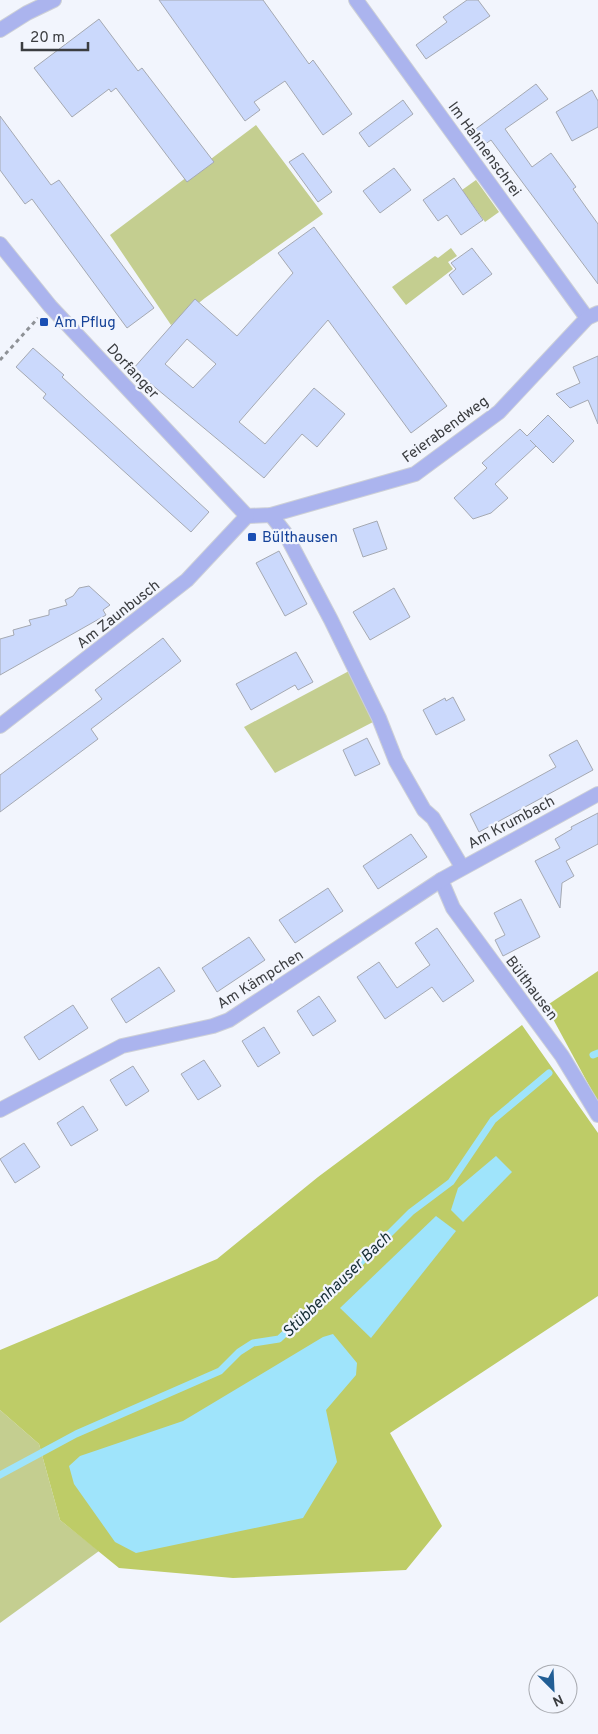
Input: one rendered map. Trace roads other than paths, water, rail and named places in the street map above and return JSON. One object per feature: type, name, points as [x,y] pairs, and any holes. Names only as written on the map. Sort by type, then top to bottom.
[{"type":"street","points":[[0,30],[27,13],[54,0]]},
{"type":"street","name":"Im Hahnenschrei","points":[[356,0],[593,316]]},
{"type":"street","name":"Dorfanger","points":[[0,244],[50,306],[247,516]]},
{"type":"street","name":"Feierabendweg","points":[[247,516],[271,514],[415,474],[499,412],[593,316]]},
{"type":"street","points":[[271,514],[285,534],[331,620],[379,718],[396,760],[424,810],[433,818],[462,868]]},
{"type":"street","name":"Am Zaunbusch","points":[[0,726],[187,580],[247,516]]},
{"type":"street","name":"Am Krumbach","points":[[441,880],[598,794]]},
{"type":"street","name":"Am Kämpchen","points":[[0,1110],[122,1046],[213,1026],[229,1020],[441,880]]},
{"type":"street","name":"Bülthausen","points":[[441,880],[452,908],[562,1056],[598,1115]]},
{"type":"water","points":[[496,1156],[512,1172],[463,1222],[451,1210],[458,1188]]},
{"type":"water","points":[[436,1216],[456,1231],[371,1338],[340,1308]]},
{"type":"water","points":[[333,1334],[357,1363],[356,1375],[326,1410],[337,1462],[303,1518],[136,1553],[115,1542],[74,1484],[69,1466],[80,1456],[183,1421],[323,1337]]},
{"type":"waterway","name":"Stübbenhauser Bach","points":[[593,1055],[598,1053]]},
{"type":"waterway","name":"Stübbenhauser Bach","points":[[0,1475],[76,1434],[220,1371],[239,1352],[253,1343],[279,1339],[356,1267],[411,1212],[451,1182],[493,1120],[549,1073]]},
{"type":"place","name":"Am Pflug","points":[[44,322]]},
{"type":"place","name":"Bülthausen","points":[[252,537]]}]
